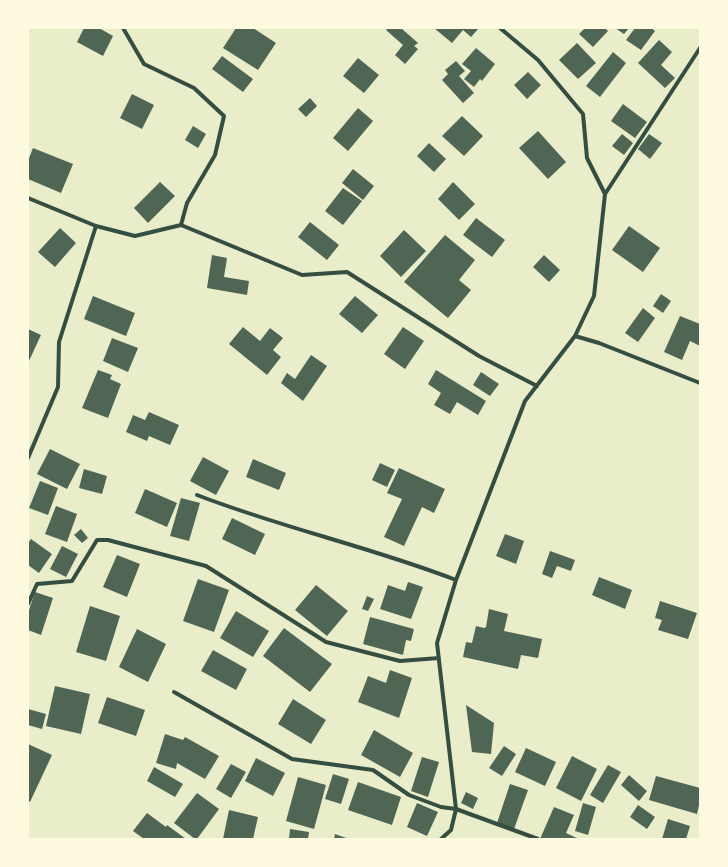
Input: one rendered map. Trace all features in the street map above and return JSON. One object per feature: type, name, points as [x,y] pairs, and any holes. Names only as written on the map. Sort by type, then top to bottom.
[{"type":"street","points":[[123,28],[144,64],[194,88],[224,116],[215,155],[187,203],[181,226]]},
{"type":"street","points":[[500,28],[538,60],[583,114],[587,158],[605,194]]},
{"type":"street","points":[[441,839],[451,830],[456,809],[437,643],[456,580],[525,401],[575,336],[594,296],[605,194],[700,48]]},
{"type":"street","points":[[28,198],[96,226],[135,236],[181,226],[302,275],[347,272],[479,356],[537,386]]},
{"type":"street","points":[[28,458],[58,387],[59,342],[96,226]]},
{"type":"street","points":[[575,336],[599,343],[700,383]]},
{"type":"street","points":[[197,495],[244,514],[373,550],[456,580]]},
{"type":"street","points":[[28,604],[37,584],[72,582],[97,540],[108,540],[206,566],[326,642],[400,661],[439,658]]},
{"type":"street","points":[[174,692],[292,759],[373,770],[409,795],[440,807],[456,809],[538,839]]},
{"type":"building","points":[[84,28],[99,28],[113,36],[103,56],[77,42]]},
{"type":"building","points":[[236,28],[253,28],[276,43],[258,70],[223,48]]},
{"type":"building","points":[[388,28],[401,28],[418,43],[414,46],[418,49],[405,64],[395,55],[403,45],[386,30]]},
{"type":"building","points":[[434,28],[479,28],[471,37],[463,30],[452,43]]},
{"type":"building","points":[[585,28],[605,28],[608,31],[593,47],[579,34]]},
{"type":"building","points":[[615,28],[629,28],[624,34]]},
{"type":"building","points":[[635,28],[651,28],[655,31],[641,50],[626,40]]},
{"type":"building","points":[[659,40],[672,52],[661,65],[675,78],[665,88],[638,63]]},
{"type":"building","points":[[577,43],[596,63],[578,79],[559,60]]},
{"type":"building","points":[[476,48],[495,64],[482,81],[480,79],[474,87],[464,79],[471,71],[462,64]]},
{"type":"building","points":[[613,52],[626,63],[600,97],[586,86]]},
{"type":"building","points":[[222,56],[253,79],[243,92],[212,69]]},
{"type":"building","points":[[358,58],[379,75],[364,93],[343,76]]},
{"type":"building","points":[[456,61],[465,71],[459,76],[474,93],[463,103],[442,80],[448,74],[445,70]]},
{"type":"building","points":[[528,72],[541,85],[527,99],[514,85]]},
{"type":"building","points":[[132,94],[154,105],[142,129],[120,118]]},
{"type":"building","points":[[310,98],[317,106],[306,117],[298,109]]},
{"type":"building","points":[[623,104],[647,122],[635,138],[611,121]]},
{"type":"building","points":[[358,108],[373,121],[348,151],[333,138]]},
{"type":"building","points":[[462,116],[483,136],[464,156],[442,136]]},
{"type":"building","points":[[193,126],[206,134],[198,148],[185,140]]},
{"type":"building","points":[[538,131],[566,162],[548,179],[519,148]]},
{"type":"building","points":[[622,134],[633,143],[624,155],[612,146]]},
{"type":"building","points":[[649,134],[662,143],[650,159],[638,149]]},
{"type":"building","points":[[429,143],[446,159],[434,172],[417,156]]},
{"type":"building","points":[[33,148],[73,164],[61,193],[28,179],[28,161]]},
{"type":"building","points":[[353,169],[374,186],[363,200],[342,183]]},
{"type":"building","points":[[160,182],[175,196],[148,223],[134,208]]},
{"type":"building","points":[[453,182],[475,204],[459,220],[438,199]]},
{"type":"building","points":[[343,188],[362,201],[343,225],[325,211]]},
{"type":"building","points":[[476,218],[505,240],[492,257],[463,235]]},
{"type":"building","points":[[310,222],[339,245],[327,260],[298,237]]},
{"type":"building","points":[[629,226],[660,248],[643,272],[612,250]]},
{"type":"building","points":[[60,228],[76,243],[55,267],[38,252]]},
{"type":"building","points":[[404,230],[426,251],[401,277],[380,256]]},
{"type":"building","points":[[445,235],[475,260],[459,280],[471,290],[448,318],[404,282]]},
{"type":"building","points":[[212,255],[227,258],[224,277],[249,281],[247,295],[207,288]]},
{"type":"building","points":[[544,255],[560,270],[549,282],[533,267]]},
{"type":"building","points":[[661,294],[671,301],[663,313],[653,306]]},
{"type":"building","points":[[93,296],[135,313],[126,336],[84,319]]},
{"type":"building","points":[[355,296],[378,315],[362,333],[339,314]]},
{"type":"building","points":[[643,308],[655,318],[638,342],[625,333]]},
{"type":"building","points":[[680,316],[700,324],[700,346],[690,341],[682,360],[664,352]]},
{"type":"building","points":[[243,327],[260,341],[270,328],[283,338],[273,350],[281,357],[267,375],[229,344]]},
{"type":"building","points":[[403,327],[424,341],[405,369],[384,354]]},
{"type":"building","points":[[28,329],[41,335],[28,363]]},
{"type":"building","points":[[112,338],[138,348],[128,372],[103,361]]},
{"type":"building","points":[[311,355],[327,366],[303,401],[281,383],[287,373],[295,379]]},
{"type":"building","points":[[98,370],[112,375],[110,379],[121,384],[108,418],[82,408]]},
{"type":"building","points":[[436,370],[486,401],[478,415],[457,402],[450,414],[434,405],[441,393],[428,384]]},
{"type":"building","points":[[481,372],[499,384],[490,396],[473,385]]},
{"type":"building","points":[[149,412],[179,425],[170,445],[149,436],[147,441],[126,432],[133,415],[145,420]]},
{"type":"building","points":[[50,449],[80,464],[67,489],[37,474]]},
{"type":"building","points":[[203,457],[229,471],[216,495],[190,481]]},
{"type":"building","points":[[253,459],[286,473],[279,490],[246,477]]},
{"type":"building","points":[[380,463],[395,470],[387,487],[372,480]]},
{"type":"building","points":[[399,468],[445,489],[434,513],[422,507],[404,546],[384,537],[402,499],[387,493]]},
{"type":"building","points":[[84,469],[107,476],[102,494],[79,488]]},
{"type":"building","points":[[40,481],[58,488],[48,515],[29,508]]},
{"type":"building","points":[[145,489],[177,503],[167,527],[135,513]]},
{"type":"building","points":[[181,498],[200,503],[189,541],[170,536]]},
{"type":"building","points":[[56,506],[77,514],[67,542],[45,534]]},
{"type":"building","points":[[232,518],[265,534],[255,555],[222,539]]},
{"type":"building","points":[[81,529],[88,538],[82,543],[74,535]]},
{"type":"building","points":[[505,534],[524,541],[516,564],[496,556]]},
{"type":"building","points":[[31,539],[52,554],[39,573],[28,565],[28,543]]},
{"type":"building","points":[[62,546],[78,554],[66,577],[50,569]]},
{"type":"building","points":[[550,551],[575,560],[571,571],[557,566],[552,578],[542,574]]},
{"type":"building","points":[[117,555],[140,564],[127,597],[103,587]]},
{"type":"building","points":[[599,577],[632,590],[625,609],[592,595]]},
{"type":"building","points":[[198,579],[229,590],[214,632],[183,621]]},
{"type":"building","points":[[408,582],[423,587],[411,619],[380,609],[388,585],[405,591]]},
{"type":"building","points":[[316,585],[348,611],[327,636],[295,610]]},
{"type":"building","points":[[35,592],[53,598],[41,635],[28,630],[28,613]]},
{"type":"building","points":[[367,596],[374,599],[368,611],[362,609]]},
{"type":"building","points":[[660,601],[697,613],[688,639],[658,630],[662,620],[655,618]]},
{"type":"building","points":[[90,606],[120,616],[106,661],[76,652]]},
{"type":"building","points":[[489,609],[508,614],[504,631],[542,639],[538,658],[521,655],[518,669],[463,657],[466,642],[472,643],[476,626],[486,627]]},
{"type":"building","points":[[236,611],[269,631],[253,657],[220,638]]},
{"type":"building","points":[[370,617],[414,629],[411,641],[406,640],[403,655],[363,644]]},
{"type":"building","points":[[284,628],[332,664],[310,692],[263,656]]},
{"type":"building","points":[[137,629],[166,644],[148,682],[119,667]]},
{"type":"building","points":[[213,650],[247,669],[236,690],[201,671]]},
{"type":"building","points":[[390,670],[412,678],[399,718],[358,702],[368,676],[386,683]]},
{"type":"building","points":[[55,686],[90,694],[81,734],[46,726]]},
{"type":"building","points":[[107,697],[145,710],[136,736],[98,723]]},
{"type":"building","points":[[293,699],[326,720],[311,744],[278,724]]},
{"type":"building","points":[[466,705],[494,723],[491,754],[472,752]]},
{"type":"building","points":[[28,709],[46,714],[42,729],[28,725]]},
{"type":"building","points":[[374,730],[413,753],[400,777],[361,755]]},
{"type":"building","points":[[165,734],[183,740],[185,737],[219,756],[205,779],[177,763],[176,769],[156,763]]},
{"type":"building","points":[[28,744],[52,755],[30,802],[28,801]]},
{"type":"building","points":[[504,746],[516,754],[502,776],[489,768]]},
{"type":"building","points":[[526,748],[556,762],[545,786],[515,772]]},
{"type":"building","points":[[572,756],[597,769],[581,801],[556,788]]},
{"type":"building","points":[[422,757],[439,762],[428,797],[411,791]]},
{"type":"building","points":[[256,758],[285,773],[273,796],[245,781]]},
{"type":"building","points":[[231,764],[246,772],[231,798],[216,789]]},
{"type":"building","points":[[608,765],[621,772],[603,803],[590,795]]},
{"type":"building","points":[[154,767],[183,784],[175,797],[147,781]]},
{"type":"building","points":[[333,774],[349,779],[341,804],[325,799]]},
{"type":"building","points":[[629,775],[647,791],[639,801],[621,785]]},
{"type":"building","points":[[656,776],[700,788],[700,801],[697,814],[649,800]]},
{"type":"building","points":[[298,777],[326,785],[314,829],[286,821]]},
{"type":"building","points":[[358,782],[401,797],[392,825],[348,810]]},
{"type":"building","points":[[510,784],[528,790],[514,829],[497,823]]},
{"type":"building","points":[[466,792],[478,798],[473,809],[461,803]]},
{"type":"building","points":[[197,793],[219,809],[197,839],[195,839],[174,823]]},
{"type":"building","points":[[417,803],[438,812],[427,836],[407,827]]},
{"type":"building","points":[[583,803],[596,807],[588,835],[575,831]]},
{"type":"building","points":[[638,805],[655,817],[647,829],[630,817]]},
{"type":"building","points":[[554,807],[574,815],[566,833],[579,839],[540,839]]},
{"type":"building","points":[[229,810],[258,817],[253,839],[223,839]]},
{"type":"building","points":[[147,813],[186,839],[144,839],[133,831]]},
{"type":"building","points":[[668,819],[690,826],[686,839],[662,839]]},
{"type":"building","points":[[290,829],[309,832],[308,839],[289,839]]},
{"type":"building","points":[[335,834],[349,839],[334,839]]}]
